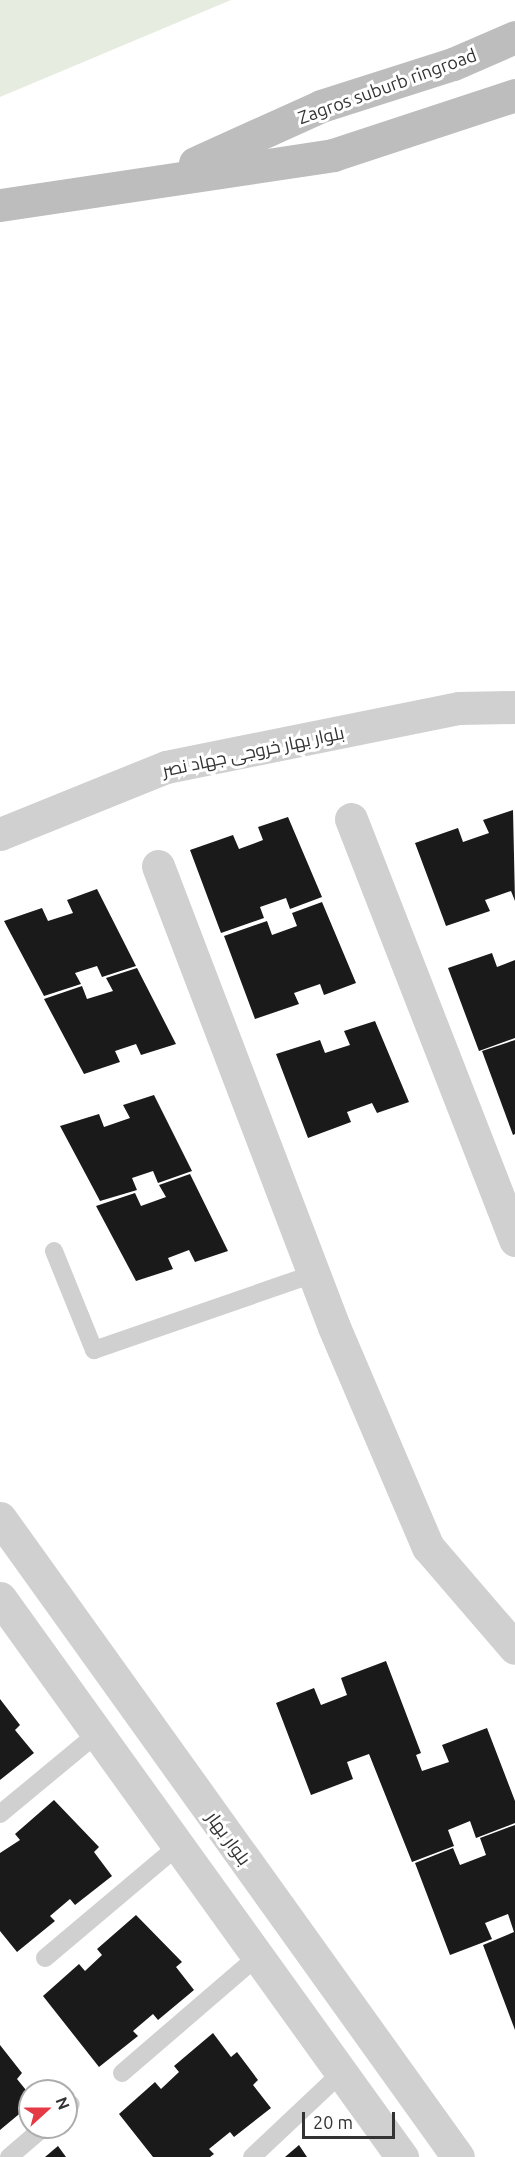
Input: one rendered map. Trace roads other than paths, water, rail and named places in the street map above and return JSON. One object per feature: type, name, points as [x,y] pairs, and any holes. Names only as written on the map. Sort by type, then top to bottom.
[{"type":"main road","name":"Zagros suburb ringroad","points":[[161,179],[321,106],[453,64],[515,37]]},
{"type":"main road","name":"Zagros suburb ringroad","points":[[0,205],[161,179],[333,155],[515,95]]},
{"type":"street","name":"بلوار بهار خروجی جهاد نصر","points":[[0,834],[166,767],[459,708],[515,707]]},
{"type":"street","points":[[351,819],[515,1240]]},
{"type":"street","points":[[158,866],[314,1274],[428,1547],[515,1648]]},
{"type":"street","name":"بلوار بهار","points":[[0,1518],[454,2155]]},
{"type":"street","points":[[0,1598],[402,2157]]},
{"type":"lane","points":[[54,1251],[93,1350],[314,1274]]},
{"type":"lane","points":[[0,1814],[98,1733]]},
{"type":"lane","points":[[45,1958],[178,1846]]},
{"type":"lane","points":[[122,2073],[258,1956]]},
{"type":"lane","points":[[252,2157],[341,2073]]},
{"type":"lane","points":[[9,2157],[30,2139]]}]
